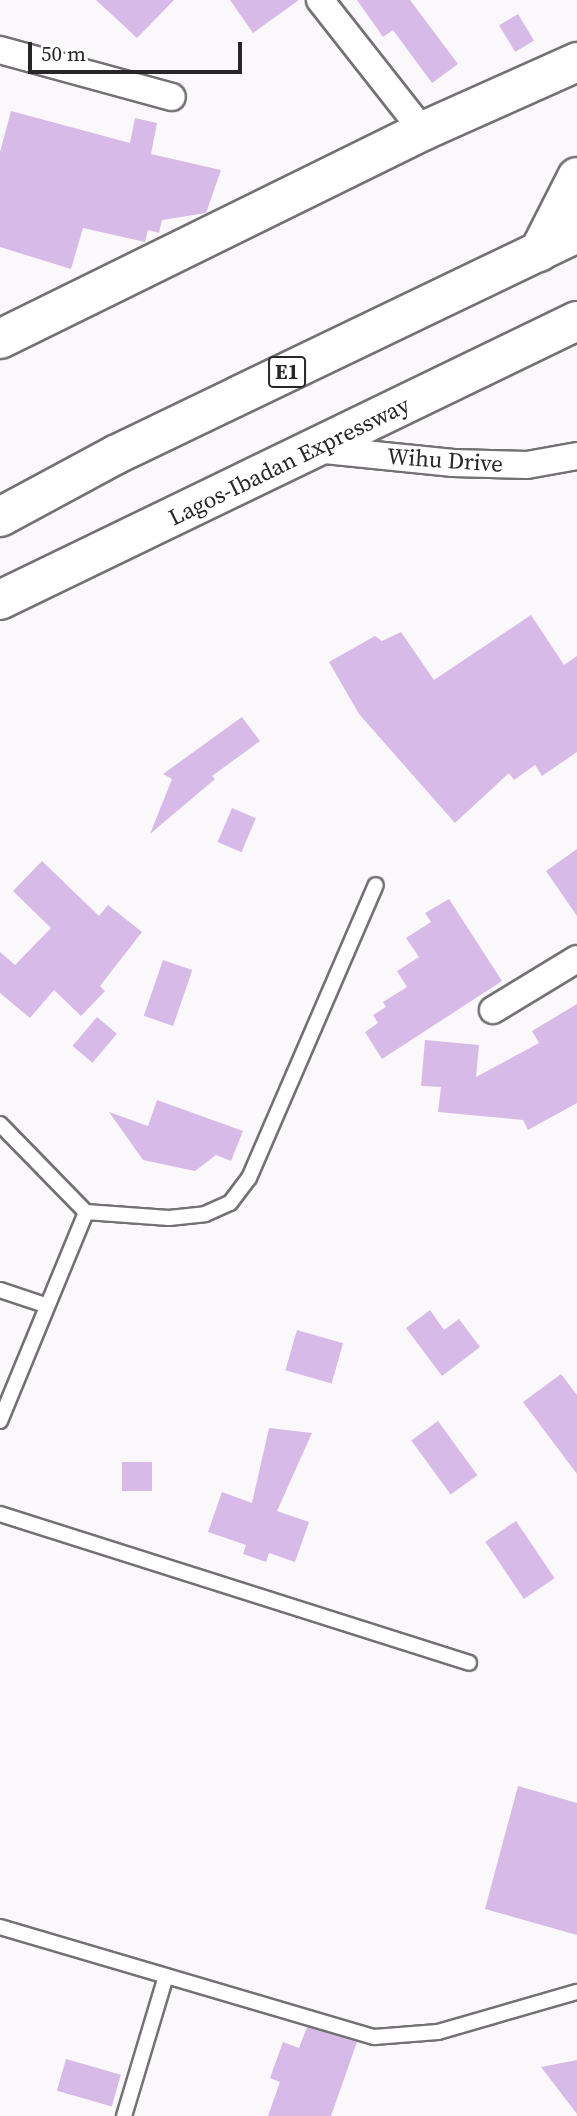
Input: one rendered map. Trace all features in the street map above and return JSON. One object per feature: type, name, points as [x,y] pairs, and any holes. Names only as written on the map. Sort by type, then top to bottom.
[{"type":"main road","points":[[0,339],[423,131],[577,62]]},
{"type":"main road","points":[[539,252],[577,177]]},
{"type":"main road","name":"E1","points":[[0,517],[115,455],[577,233]]},
{"type":"main road","name":"Lagos-Ibadan Expressway","points":[[0,600],[577,321]]},
{"type":"street","points":[[320,0],[423,131]]},
{"type":"street","points":[[0,50],[172,97]]},
{"type":"street","name":"Wihu Drive","points":[[313,449],[453,463],[527,465],[577,456]]},
{"type":"street","points":[[493,1010],[577,959]]},
{"type":"lane","points":[[0,1124],[86,1212],[169,1219],[205,1214],[230,1203],[249,1178],[376,885]]},
{"type":"lane","points":[[0,1421],[45,1305],[86,1212]]},
{"type":"lane","points":[[0,1290],[45,1305]]},
{"type":"lane","points":[[0,1514],[470,1663]]},
{"type":"lane","points":[[0,1927],[374,2037],[438,2032],[577,1992]]},
{"type":"lane","points":[[124,2116],[166,1976]]},
{"type":"building","points":[[96,0],[174,0],[137,38]]},
{"type":"building","points":[[230,0],[299,0],[253,33]]},
{"type":"building","points":[[357,0],[410,0],[458,64],[432,83],[393,30],[383,37]]},
{"type":"building","points":[[518,14],[534,41],[515,52],[499,25]]},
{"type":"building","points":[[11,111],[130,143],[135,118],[157,123],[151,154],[221,170],[206,213],[162,220],[159,233],[148,230],[145,242],[83,228],[71,269],[0,247],[0,152]]},
{"type":"building","points":[[531,615],[564,665],[577,656],[577,752],[542,776],[535,765],[514,780],[509,773],[455,823],[359,714],[329,662],[375,636],[382,641],[401,632],[434,680]]},
{"type":"building","points":[[242,717],[260,741],[212,776],[215,779],[150,834],[172,779],[163,774]]},
{"type":"building","points":[[232,808],[256,818],[241,852],[218,842]]},
{"type":"building","points":[[577,849],[577,916],[546,871]]},
{"type":"building","points":[[42,861],[99,916],[108,905],[142,932],[100,986],[105,991],[81,1016],[54,990],[30,1018],[0,993],[0,952],[15,965],[51,928],[13,891]]},
{"type":"building","points":[[449,899],[502,981],[382,1059],[365,1032],[378,1023],[373,1015],[386,1007],[383,1002],[407,987],[397,971],[419,957],[406,938],[431,922],[425,913]]},
{"type":"building","points":[[163,960],[192,970],[173,1026],[144,1016]]},
{"type":"building","points":[[577,1004],[577,1103],[528,1130],[523,1120],[438,1112],[441,1087],[421,1086],[425,1040],[479,1045],[476,1077],[539,1043],[532,1031]]},
{"type":"building","points":[[97,1017],[117,1034],[92,1063],[73,1046]]},
{"type":"building","points":[[157,1100],[243,1131],[231,1161],[216,1155],[195,1171],[143,1160],[109,1112],[148,1126]]},
{"type":"building","points":[[430,1310],[444,1330],[459,1319],[480,1347],[442,1376],[406,1328]]},
{"type":"building","points":[[297,1330],[343,1343],[332,1384],[285,1370]]},
{"type":"building","points":[[561,1374],[577,1395],[577,1474],[523,1402]]},
{"type":"building","points":[[438,1421],[477,1475],[451,1495],[411,1440]]},
{"type":"building","points":[[269,1428],[312,1433],[277,1511],[309,1522],[295,1562],[269,1553],[266,1562],[243,1554],[246,1545],[208,1532],[222,1492],[252,1503]]},
{"type":"building","points":[[122,1462],[152,1462],[152,1491],[122,1491]]},
{"type":"building","points":[[516,1521],[555,1578],[524,1599],[485,1542]]},
{"type":"building","points":[[518,1786],[577,1803],[577,1935],[485,1909]]},
{"type":"building","points":[[307,2027],[357,2042],[331,2116],[268,2116],[280,2082],[270,2078],[283,2042],[299,2048]]},
{"type":"building","points":[[66,2059],[121,2075],[112,2106],[57,2091]]},
{"type":"building","points":[[577,2060],[577,2114],[541,2067]]}]
